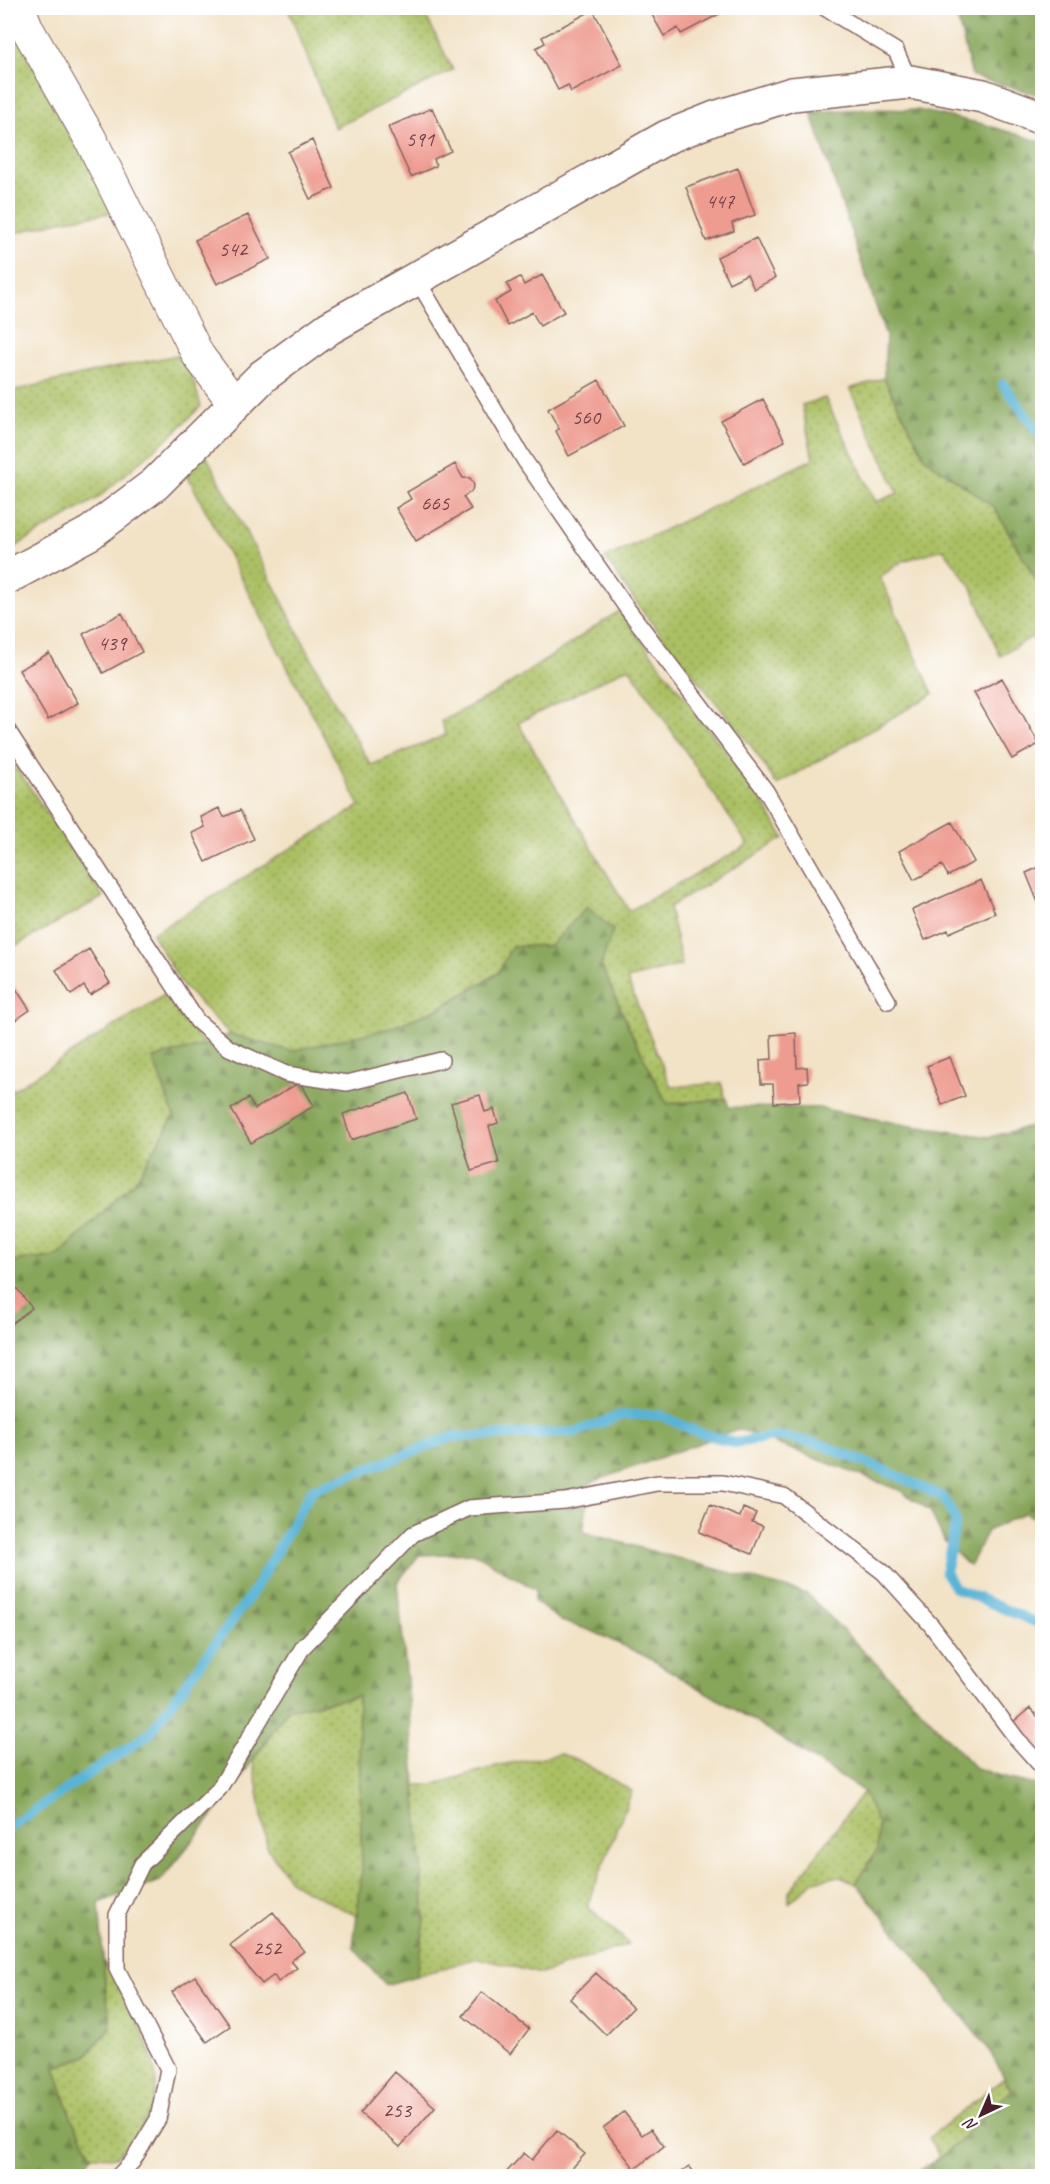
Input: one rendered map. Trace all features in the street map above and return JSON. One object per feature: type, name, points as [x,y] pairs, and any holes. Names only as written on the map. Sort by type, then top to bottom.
[{"type":"street","points":[[19,8],[28,30],[91,140],[198,355],[234,403]]},
{"type":"street","points":[[8,577],[90,533],[155,484],[234,403],[273,367],[329,328],[667,137],[715,118],[792,94],[910,82],[983,96],[1042,118]]},
{"type":"lane","points":[[825,8],[896,51],[910,82]]},
{"type":"lane","points":[[416,278],[525,461],[626,607],[766,791],[888,1001]]},
{"type":"lane","points":[[8,731],[197,1021],[229,1048],[286,1074],[347,1083],[441,1060]]},
{"type":"lane","points":[[118,2176],[132,2162],[158,2119],[168,2069],[117,1969],[117,1915],[142,1864],[219,1789],[303,1647],[413,1534],[469,1508],[564,1501],[657,1483],[723,1483],[784,1496],[883,1572],[931,1625],[1017,1739],[1042,1767]]},
{"type":"green space","points":[[8,8],[116,212],[60,221],[8,235]]},
{"type":"green space","points":[[288,8],[422,8],[453,70],[335,128]]},
{"type":"green space","points":[[955,8],[987,8],[957,16]]},
{"type":"green space","points":[[987,8],[1042,8],[1042,96],[972,76],[957,16]]},
{"type":"green space","points":[[865,109],[918,110],[983,124],[1042,142],[1042,221],[1036,247],[1042,247],[1042,590],[994,507],[926,459],[884,378],[886,336],[811,112]]},
{"type":"green space","points":[[177,355],[190,369],[201,406],[98,498],[8,551],[8,392]]},
{"type":"green space","points":[[884,378],[926,459],[994,507],[1042,590],[1042,631],[1000,656],[971,586],[943,549],[903,561],[880,577],[933,694],[777,785],[752,747],[645,615],[605,558],[813,459],[802,405],[825,398],[876,502],[898,493],[850,389]]},
{"type":"green space","points":[[206,455],[337,707],[371,765],[446,735],[441,721],[497,692],[619,611],[758,794],[784,838],[669,907],[682,965],[627,979],[671,1087],[721,1083],[726,1099],[667,1104],[601,965],[550,946],[512,946],[498,973],[442,1007],[391,1028],[291,1052],[230,1034],[182,985],[152,934],[360,806],[185,471]],"holes":[[[629,667],[748,845],[629,911],[518,723]]]},
{"type":"green space","points":[[14,764],[103,897],[8,950],[8,768]]},
{"type":"green space","points":[[587,907],[613,930],[601,965],[667,1104],[726,1099],[729,1107],[819,1108],[906,1125],[990,1137],[1042,1123],[1042,1520],[1024,1513],[987,1531],[969,1566],[945,1542],[930,1511],[899,1490],[738,1429],[590,1483],[583,1532],[807,1594],[910,1698],[974,1767],[1009,1779],[1042,1786],[1042,2176],[911,2176],[945,2154],[1011,2090],[988,2048],[856,1883],[877,1850],[878,1824],[863,1791],[751,1719],[647,1657],[592,1631],[561,1621],[534,1601],[536,1590],[475,1553],[419,1555],[397,1583],[409,1699],[425,1920],[416,1976],[386,1985],[353,1947],[362,1873],[358,1696],[287,1710],[229,1795],[160,1881],[99,1903],[105,1984],[111,2027],[86,2056],[55,2067],[71,2117],[92,2156],[80,2176],[8,2176],[8,1264],[14,1261],[57,1257],[136,1180],[174,1116],[153,1058],[205,1045],[230,1034],[291,1051],[391,1028],[442,1007],[498,973],[512,946],[550,946]]},
{"type":"green space","points":[[164,995],[205,1045],[153,1058],[174,1116],[136,1180],[57,1257],[14,1261],[8,1264],[8,1093]]},
{"type":"green space","points":[[358,1696],[362,1873],[357,1916],[292,1883],[267,1847],[253,1761],[287,1710]]},
{"type":"green space","points":[[560,1754],[576,1759],[632,1791],[587,1906],[629,1944],[541,1974],[478,1958],[416,1976],[425,1920],[415,1785],[432,1785],[500,1765]]},
{"type":"green space","points":[[864,1791],[878,1824],[877,1850],[856,1883],[840,1876],[814,1881],[789,1903],[789,1892]]},
{"type":"green space","points":[[103,1960],[140,2028],[154,2066],[156,2084],[154,2100],[148,2116],[116,2157],[92,2156],[71,2117],[55,2067],[86,2056],[105,1984]]},
{"type":"green space","points":[[1004,2078],[1011,2091],[940,2158],[929,2138]]},
{"type":"building","points":[[648,8],[725,8],[727,10],[681,34],[678,28],[664,36]]},
{"type":"building","points":[[593,10],[622,65],[571,92],[568,85],[558,90],[536,48],[545,43],[542,37]]},
{"type":"building","points":[[432,108],[451,151],[434,159],[436,166],[411,177],[388,127]]},
{"type":"building","points":[[312,140],[334,188],[310,199],[288,152]]},
{"type":"building","points":[[738,168],[755,215],[732,223],[734,231],[706,241],[686,187]]},
{"type":"building","points":[[248,215],[270,259],[217,284],[195,240]]},
{"type":"building","points":[[756,238],[775,278],[754,289],[747,274],[729,283],[717,257]]},
{"type":"building","points":[[542,275],[564,312],[540,326],[532,312],[508,326],[495,301],[511,292],[507,284],[520,277],[524,285]]},
{"type":"building","points":[[599,380],[624,426],[569,456],[556,431],[559,429],[548,409]]},
{"type":"building","points":[[763,399],[785,441],[744,463],[721,421]]},
{"type":"building","points":[[455,464],[463,478],[470,478],[474,485],[471,492],[463,497],[471,509],[416,541],[396,508],[411,499],[407,492]]},
{"type":"building","points":[[122,613],[142,652],[103,673],[83,634]]},
{"type":"building","points":[[49,653],[78,703],[48,720],[19,670]]},
{"type":"building","points":[[1002,678],[1039,744],[1012,759],[974,693]]},
{"type":"building","points":[[219,808],[224,817],[240,810],[254,839],[206,862],[192,833],[205,827],[201,817]]},
{"type":"building","points":[[952,822],[974,862],[948,876],[942,865],[914,880],[899,851]]},
{"type":"building","points":[[1042,866],[1042,912],[1026,873]]},
{"type":"building","points":[[981,880],[995,913],[949,933],[948,930],[925,940],[912,910]]},
{"type":"building","points":[[89,949],[110,983],[90,995],[84,986],[71,995],[56,970]]},
{"type":"building","points":[[8,979],[30,1010],[8,1025]]},
{"type":"building","points":[[796,1033],[797,1068],[807,1067],[808,1082],[799,1083],[800,1101],[774,1103],[773,1084],[761,1084],[760,1060],[772,1059],[771,1035]]},
{"type":"building","points":[[950,1057],[965,1096],[942,1105],[927,1066]]},
{"type":"building","points":[[300,1082],[314,1106],[251,1143],[231,1109],[248,1098],[255,1109]]},
{"type":"building","points":[[408,1093],[416,1119],[351,1140],[343,1114]]},
{"type":"building","points":[[480,1095],[485,1112],[494,1109],[498,1123],[489,1126],[499,1163],[471,1171],[451,1103]]},
{"type":"building","points":[[8,1277],[32,1308],[8,1326]]},
{"type":"building","points":[[710,1505],[740,1517],[743,1508],[756,1513],[752,1522],[763,1526],[752,1554],[699,1532]]},
{"type":"building","points":[[1030,1708],[1042,1722],[1042,1756],[1013,1722]]},
{"type":"building","points":[[273,1912],[304,1951],[291,1961],[297,1968],[278,1982],[274,1975],[262,1984],[230,1945]]},
{"type":"building","points":[[596,1973],[633,2008],[606,2035],[570,1999]]},
{"type":"building","points":[[195,1976],[230,2026],[207,2042],[172,1992]]},
{"type":"building","points":[[482,1992],[529,2029],[510,2054],[463,2016]]},
{"type":"building","points":[[395,2072],[435,2107],[400,2147],[360,2113]]},
{"type":"building","points":[[624,2112],[642,2135],[651,2129],[664,2146],[635,2169],[603,2128]]},
{"type":"building","points":[[557,2130],[585,2154],[565,2176],[503,2176],[524,2153],[532,2160]]},
{"type":"building","points":[[689,2166],[697,2176],[675,2176]]},
{"type":"waterway","points":[[1003,384],[1042,437]]},
{"type":"waterway","points":[[8,1828],[149,1734],[253,1592],[312,1490],[452,1437],[576,1432],[621,1415],[660,1415],[695,1431],[734,1443],[779,1436],[820,1444],[943,1497],[956,1521],[945,1572],[955,1588],[1042,1625]]}]
